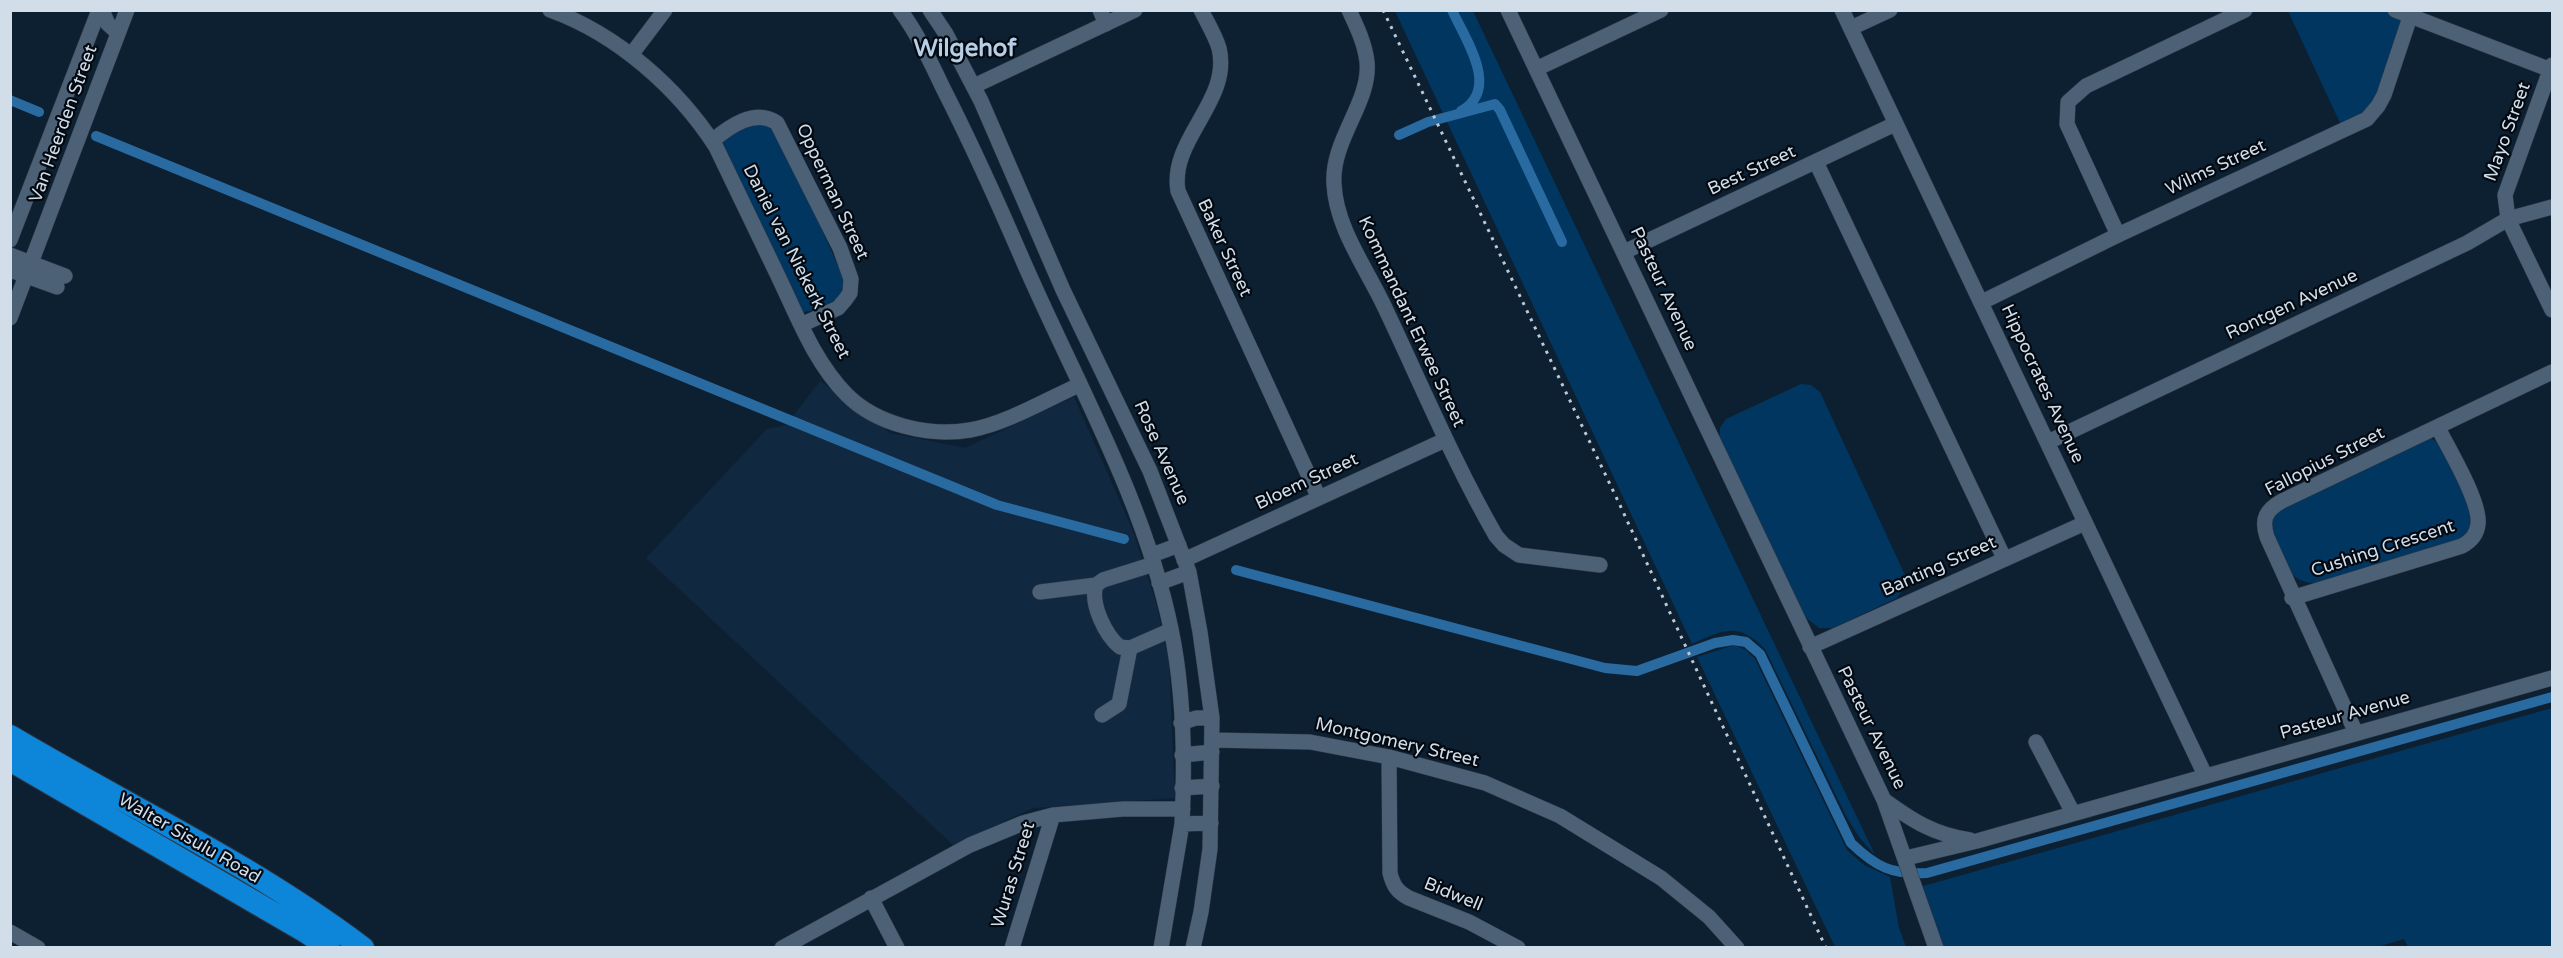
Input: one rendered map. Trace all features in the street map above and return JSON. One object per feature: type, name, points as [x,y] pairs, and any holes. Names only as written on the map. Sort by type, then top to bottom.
[{"type":"highway","name":"Walter Sisulu Road","points":[[10,736],[208,861],[312,923],[363,948]]},
{"type":"highway","name":"Walter Sisulu Road","points":[[10,760],[208,861]]},
{"type":"highway","name":"Walter Sisulu Road","points":[[312,923],[329,948]]},
{"type":"street","points":[[101,10],[108,24],[118,33]]},
{"type":"street","name":"Van Heerden Street","points":[[10,240],[101,10]]},
{"type":"street","name":"Van Heerden Street","points":[[10,318],[30,271],[127,10]]},
{"type":"street","name":"Daniel van Niekerk Street","points":[[550,10],[587,28],[632,56],[674,96],[712,141],[819,359],[848,396],[880,416],[920,431],[970,430],[990,424],[1079,385]]},
{"type":"street","points":[[632,56],[665,10]]},
{"type":"street","points":[[900,10],[939,78],[988,178],[1071,369],[1126,487],[1153,560],[1171,630],[1181,723],[1182,755],[1183,817],[1161,948]]},
{"type":"street","name":"Rose Avenue","points":[[930,10],[977,93],[1011,175],[1094,358],[1150,471],[1187,566],[1200,632],[1212,718],[1210,849],[1193,948]]},
{"type":"street","points":[[956,113],[977,93],[1103,17],[1136,10]]},
{"type":"street","name":"Baker Street","points":[[1201,10],[1218,46],[1220,69],[1218,84],[1179,160],[1176,178],[1178,191],[1319,498]]},
{"type":"street","name":"Kommandant Erwee Street","points":[[1349,10],[1364,49],[1366,74],[1357,105],[1337,149],[1334,184],[1341,221],[1385,308],[1445,440],[1488,523],[1504,545],[1519,555],[1533,558],[1600,565]]},
{"type":"street","name":"Pasteur Avenue","points":[[1508,10],[1884,800],[1906,860],[2553,678]]},
{"type":"street","points":[[1536,69],[1661,10]]},
{"type":"street","name":"Hippocrates Avenue","points":[[1842,10],[2205,775]]},
{"type":"street","points":[[1851,28],[1890,10]]},
{"type":"street","points":[[2118,235],[2067,124],[2068,102],[2086,86],[2245,10]]},
{"type":"street","points":[[2395,10],[2552,68]]},
{"type":"street","name":"Wilms Street","points":[[1982,302],[2118,235],[2367,119],[2384,95],[2410,17]]},
{"type":"street","points":[[939,78],[963,65]]},
{"type":"street","name":"Mayo Street","points":[[2552,68],[2505,195],[2508,219],[2553,310]]},
{"type":"street","name":"Opperman Street","points":[[712,141],[744,120],[760,117],[770,118],[777,123],[840,248],[851,279],[850,293],[838,308],[801,325]]},
{"type":"street","name":"Best Street","points":[[1624,252],[1895,124]]},
{"type":"street","points":[[1816,162],[2004,558]]},
{"type":"street","name":"Rontgen Avenue","points":[[2048,442],[2467,243],[2508,219],[2553,207]]},
{"type":"street","points":[[10,255],[30,271]]},
{"type":"street","points":[[10,270],[30,271],[61,282]]},
{"type":"street","points":[[1071,369],[1094,358]]},
{"type":"street","name":"Fallopius Street","points":[[2356,733],[2292,598],[2264,526],[2266,514],[2270,508],[2553,372]]},
{"type":"street","points":[[1088,404],[1112,392]]},
{"type":"street","name":"Cushing Crescent","points":[[2292,598],[2462,546],[2470,541],[2476,533],[2478,514],[2439,428]]},
{"type":"street","name":"Bloem Street","points":[[1159,583],[1187,566],[1319,498],[1445,440]]},
{"type":"street","name":"Banting Street","points":[[1810,647],[2085,523]]},
{"type":"street","points":[[1040,592],[1096,585],[1153,560],[1179,545]]},
{"type":"street","points":[[1096,585],[1092,597],[1108,633],[1120,647],[1130,648],[1171,630]]},
{"type":"street","points":[[1799,624],[1818,635],[1837,636]]},
{"type":"street","points":[[1101,715],[1119,704],[1130,648]]},
{"type":"street","points":[[1181,723],[1196,718],[1212,718]]},
{"type":"street","name":"Montgomery Street","points":[[1182,755],[1212,746],[1310,742],[1389,757],[1485,783],[1560,816],[1662,878],[1709,917],[1737,948]]},
{"type":"street","points":[[2036,742],[2073,813]]},
{"type":"street","name":"Bidwell","points":[[1389,757],[1390,873],[1393,884],[1400,893],[1408,898],[1469,922],[1518,948]]},
{"type":"street","points":[[1182,788],[1212,786]]},
{"type":"street","points":[[1884,800],[1909,818],[1940,834],[1977,841]]},
{"type":"street","points":[[782,948],[970,845],[1023,823],[1053,815],[1123,809],[1211,822]]},
{"type":"street","name":"Wuras Street","points":[[1012,948],[1053,815]]},
{"type":"street","points":[[1906,860],[1936,948]]},
{"type":"street","points":[[871,898],[897,948]]},
{"type":"street","points":[[1201,912],[1203,948]]},
{"type":"street","points":[[10,932],[38,948]]},
{"type":"shaded area","points":[[1395,11],[1473,11],[1875,855],[1859,837],[1846,816],[1765,649],[1747,634],[1738,631],[1722,632],[1692,644]]},
{"type":"shaded area","points":[[2288,11],[2390,11],[2400,20],[2401,31],[2382,86],[2367,109],[2355,118],[2341,125]]},
{"type":"shaded area","points":[[746,121],[776,127],[844,279],[844,288],[838,298],[820,308],[802,312],[720,147],[721,140]]},
{"type":"shaded area","points":[[820,381],[890,433],[965,448],[1074,397],[1133,531],[1157,606],[1169,661],[1175,798],[1033,808],[953,845],[646,558],[767,429],[786,425]]},
{"type":"shaded area","points":[[1801,384],[1811,385],[1820,392],[1905,575],[1904,588],[1897,598],[1833,628],[1819,628],[1805,617],[1719,441],[1720,428],[1726,419]]},
{"type":"shaded area","points":[[2423,438],[2431,438],[2441,445],[2475,516],[2466,538],[2316,583],[2305,582],[2290,572],[2284,565],[2267,528],[2273,511]]},
{"type":"shaded area","points":[[1734,645],[1746,650],[1755,659],[1847,850],[1864,865],[1890,877],[1899,928],[1906,947],[1835,947],[1697,657]]},
{"type":"shaded area","points":[[2552,708],[2552,947],[2408,947],[2404,939],[2374,948],[1940,947],[1920,887]]},
{"type":"waterway","points":[[1452,10],[1471,49],[1479,77],[1478,90],[1473,102],[1461,111]]},
{"type":"waterway","points":[[10,100],[39,112]]},
{"type":"waterway","points":[[1399,135],[1428,122],[1495,104],[1500,110],[1562,242]]},
{"type":"waterway","points":[[96,136],[997,505],[1124,539]]},
{"type":"waterway","points":[[1236,570],[1605,668],[1637,671],[1715,643],[1733,640],[1746,642],[1760,654],[1851,843],[1877,864],[1904,873],[1927,873],[2552,697]]},
{"type":"railway","points":[[1383,10],[1618,501],[1826,948]]},
{"type":"district","name":"Wilgehof","points":[[965,50]]}]
